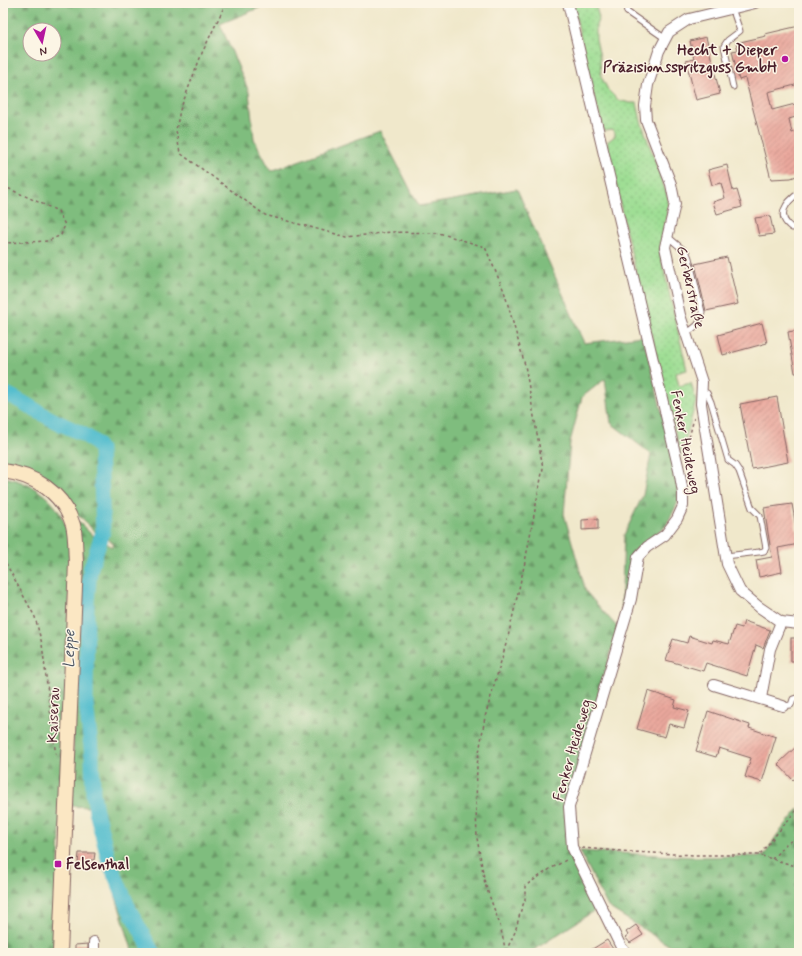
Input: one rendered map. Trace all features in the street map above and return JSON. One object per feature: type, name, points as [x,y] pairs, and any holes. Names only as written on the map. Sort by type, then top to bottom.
[{"type":"main road","name":"Kaiserau","points":[[3,471],[24,475],[51,490],[67,512],[72,524],[75,542],[76,562],[60,953]]},
{"type":"street","name":"Fenker Heideweg","points":[[568,3],[679,470],[683,493],[683,506],[677,519],[665,535],[647,547],[638,557],[631,599],[569,807],[574,849],[621,946],[626,953]]},
{"type":"street","name":"Gerberstraße","points":[[754,3],[689,19],[670,32],[659,51],[648,85],[645,106],[646,120],[671,184],[675,204],[665,247],[680,315],[702,382],[701,404],[727,564],[740,590],[760,607],[781,622],[799,624]]},
{"type":"street","points":[[761,698],[770,650],[781,622]]},
{"type":"street","points":[[714,685],[761,698],[783,706]]},
{"type":"street","points":[[94,942],[94,953]]},
{"type":"lane","points":[[625,3],[627,12],[666,39]]},
{"type":"lane","points":[[732,8],[740,31],[728,40],[724,46],[733,87]]},
{"type":"lane","points":[[799,192],[786,204],[783,213],[786,224],[792,228],[799,227]]},
{"type":"lane","points":[[667,236],[687,253],[702,312],[701,320],[698,325],[686,333]]},
{"type":"lane","points":[[701,393],[707,392],[728,460],[739,470],[752,508],[760,516],[766,548],[764,551],[726,556]]},
{"type":"lane","points":[[783,706],[791,705],[793,699],[799,697]]},
{"type":"path","points":[[226,3],[202,53],[180,110],[176,130],[180,154],[265,215],[346,238],[390,232],[438,233],[485,247],[504,291],[525,365],[543,468],[525,562],[508,637],[485,717],[477,765],[477,838],[485,884],[500,925],[506,952]]},
{"type":"path","points":[[3,186],[58,211],[64,226],[61,235],[48,241],[3,243]]},
{"type":"path","points":[[679,470],[686,454],[694,418]]},
{"type":"path","points":[[3,558],[35,617],[42,644],[56,760]]},
{"type":"path","points":[[759,855],[799,807]]},
{"type":"path","points":[[772,859],[786,844],[799,836]]},
{"type":"path","points":[[506,952],[515,932],[525,900],[525,886],[550,869],[571,858],[574,849],[695,856],[759,855],[799,867]]},
{"type":"green space","points":[[3,3],[271,3],[220,24],[249,92],[254,139],[271,171],[380,131],[419,206],[517,189],[584,343],[643,336],[676,470],[679,500],[666,526],[633,552],[621,617],[624,535],[643,495],[651,454],[611,423],[605,379],[582,397],[570,442],[564,514],[586,592],[618,628],[567,807],[572,863],[597,909],[529,953],[133,953],[89,807],[72,806],[78,521],[92,535],[112,547],[114,544],[103,535],[95,532],[76,514],[62,493],[52,482],[36,473],[3,464]]},
{"type":"green space","points":[[573,3],[595,3],[599,18],[596,25],[596,39],[600,57],[601,76],[608,90],[618,100],[637,103],[641,121],[668,198],[660,253],[687,370],[676,373],[679,386],[691,383],[696,401],[681,456],[624,223],[607,142],[615,136],[615,133],[613,130],[604,131],[591,85]]},
{"type":"green space","points":[[3,477],[36,489],[53,504],[60,513],[65,524],[70,545],[71,563],[55,953],[3,953]]},
{"type":"green space","points":[[799,809],[799,953],[670,946],[608,907],[580,851],[695,857],[764,856],[777,835]]},
{"type":"building","points":[[799,26],[799,84],[768,92],[772,110],[799,103],[799,116],[789,119],[792,133],[799,131],[799,175],[791,178],[771,179],[745,78],[739,80],[732,51],[738,50],[736,43]]},
{"type":"building","points":[[706,37],[720,94],[696,100],[686,61],[694,59],[690,41]]},
{"type":"building","points":[[727,165],[733,191],[737,190],[742,207],[717,214],[713,202],[725,198],[721,183],[712,185],[708,170]]},
{"type":"building","points":[[770,216],[774,234],[759,236],[755,218]]},
{"type":"building","points":[[727,257],[738,304],[706,311],[695,264]]},
{"type":"building","points":[[762,323],[767,343],[723,355],[718,335]]},
{"type":"building","points":[[799,330],[799,373],[795,373],[788,332]]},
{"type":"building","points":[[777,397],[788,462],[752,469],[740,404]]},
{"type":"building","points":[[792,504],[799,544],[778,548],[782,572],[759,577],[756,560],[772,557],[764,508]]},
{"type":"building","points":[[598,519],[598,529],[582,530],[582,520]]},
{"type":"building","points":[[744,621],[770,630],[763,648],[756,645],[747,676],[706,663],[703,671],[666,660],[673,639],[687,643],[689,636],[712,643],[713,640],[729,644],[735,626],[742,628]]},
{"type":"building","points":[[791,638],[799,638],[799,661],[791,661]]},
{"type":"building","points":[[648,691],[676,700],[674,707],[689,711],[684,728],[669,724],[665,737],[637,729]]},
{"type":"building","points":[[708,711],[750,725],[749,728],[776,737],[762,782],[745,777],[751,758],[719,748],[716,757],[696,751]]},
{"type":"building","points":[[799,744],[799,775],[793,780],[778,764]]},
{"type":"building","points":[[79,853],[95,853],[94,860],[90,860],[90,864],[78,864]]},
{"type":"building","points":[[636,925],[643,935],[630,943],[625,937],[628,935],[626,932]]},
{"type":"building","points":[[607,940],[613,949],[607,953],[586,953]]},
{"type":"building","points":[[88,944],[88,953],[75,953],[75,945]]},
{"type":"waterway","name":"Leppe","points":[[4,393],[53,420],[85,435],[100,449],[103,532],[90,570],[87,602],[86,703],[92,756],[93,793],[96,811],[109,861],[129,909],[153,953]]},
{"type":"place","name":"Hecht + Dieper Präzisionsspritzguss GmbH","points":[[785,59]]},
{"type":"place","name":"Felsenthal","points":[[58,864]]}]
